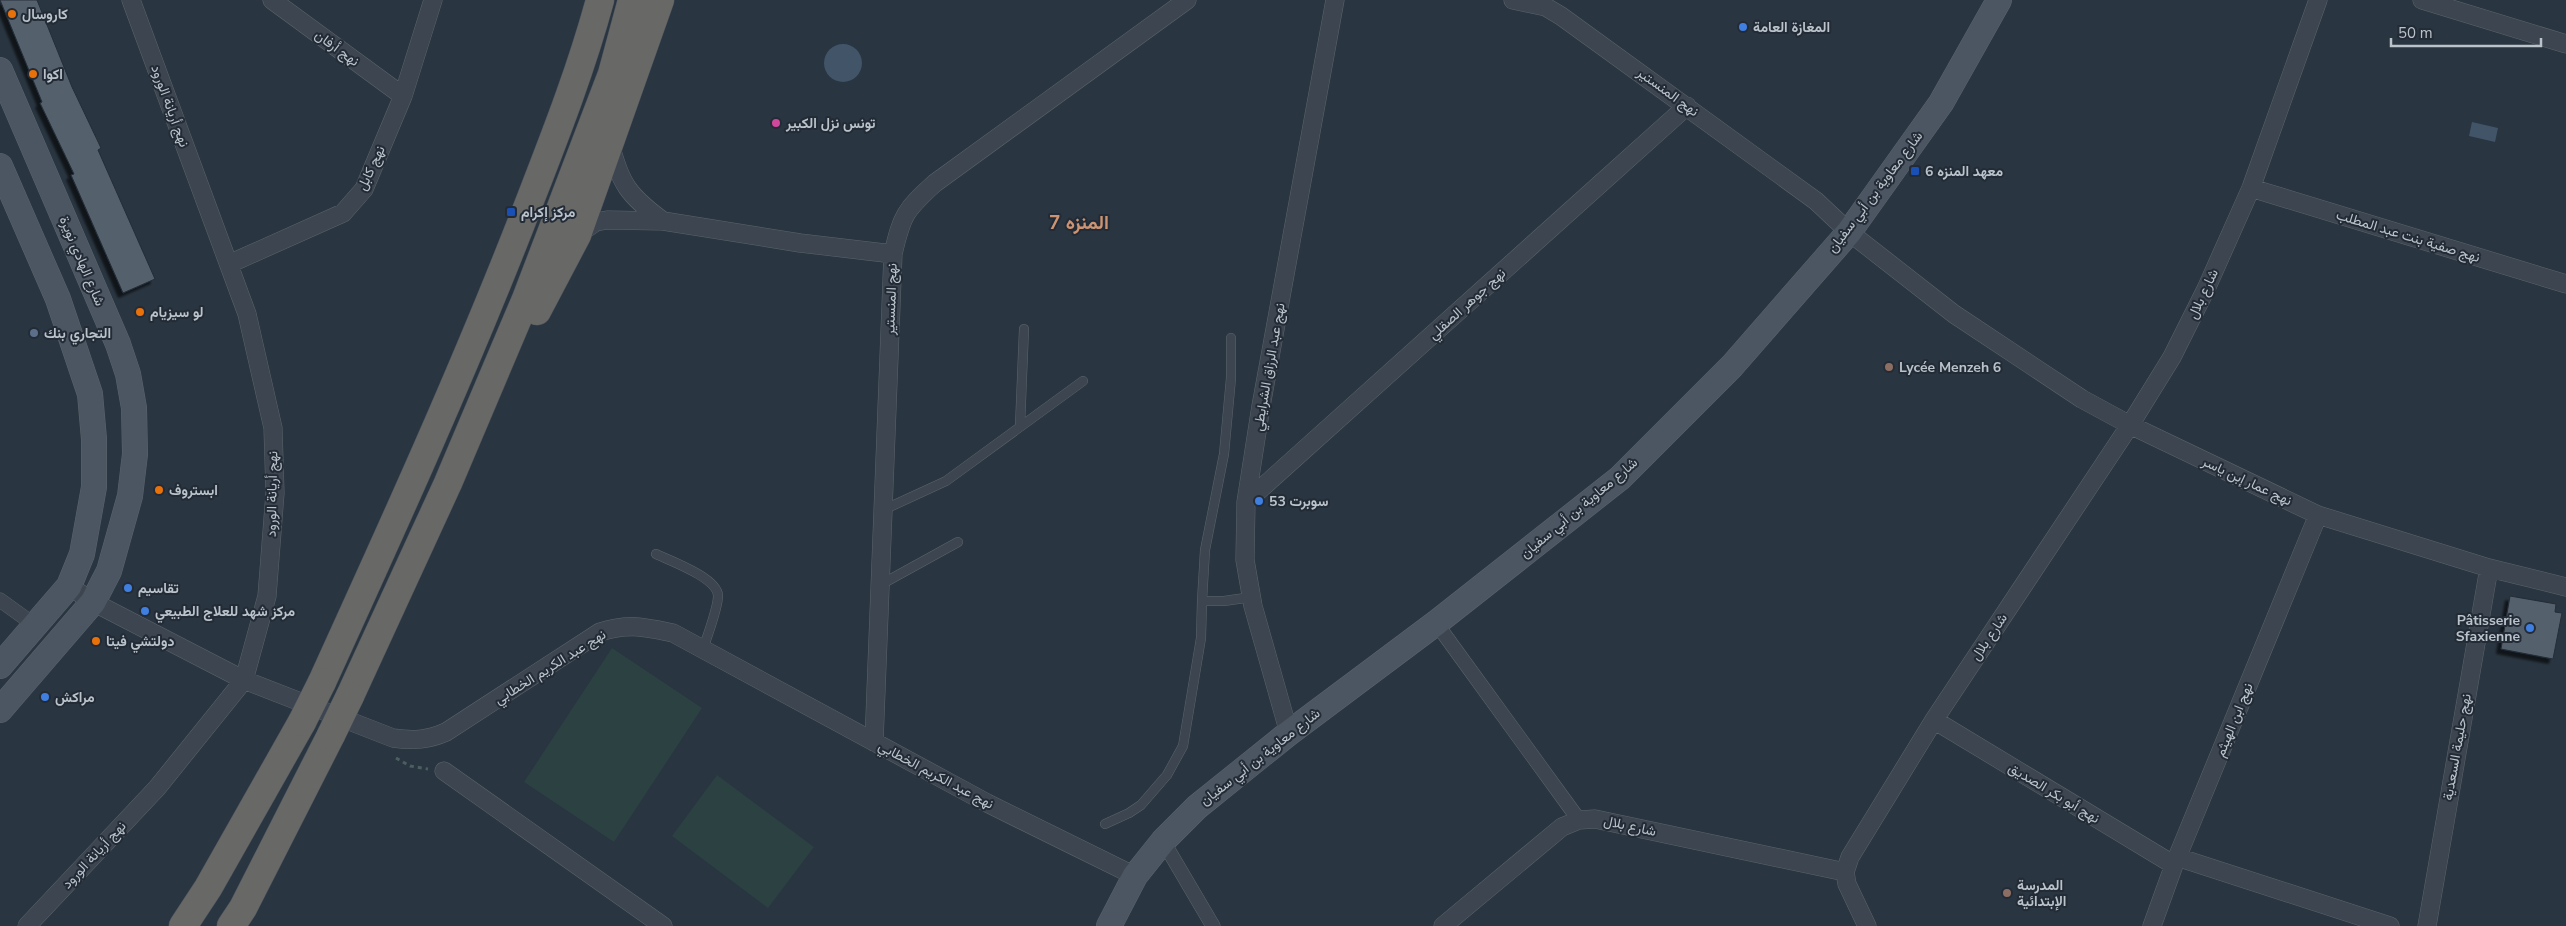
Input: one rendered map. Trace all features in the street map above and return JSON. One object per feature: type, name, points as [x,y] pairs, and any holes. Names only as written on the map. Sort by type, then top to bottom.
[{"type":"highway","points":[[183,926],[208,888],[302,722],[418,470],[497,286],[584,61],[600,0]]},
{"type":"highway","points":[[231,926],[244,908],[331,735],[448,483],[526,298],[608,83],[632,0]]},
{"type":"highway","points":[[448,483],[577,235],[660,0]]},
{"type":"main road","name":"شارع معاوية بن أبي سفيان","points":[[1109,926],[1135,876],[1163,841],[1197,807],[1289,733],[1436,623],[1620,478],[1732,366],[1849,232],[1941,103],[2000,0]]},
{"type":"main road","name":"شارع الهادي نويرة","points":[[0,70],[118,344],[128,374],[133,399],[134,454],[130,496],[109,571],[93,602],[0,710]]},
{"type":"main road","points":[[0,166],[58,299],[90,394],[94,439],[94,487],[82,554],[69,586],[0,666]]},
{"type":"street","name":"نهج أريانة الورود","points":[[27,926],[157,788],[244,680],[268,596],[275,493],[272,428],[259,360],[247,314],[131,0]]},
{"type":"street","name":"نهج أرفان","points":[[272,0],[403,96]]},
{"type":"street","name":"نهج كابل","points":[[229,264],[343,213],[354,202],[364,189],[403,96],[433,0]]},
{"type":"street","name":"نهج المنستير","points":[[874,742],[893,254],[902,219],[914,201],[934,182],[1187,0]]},
{"type":"street","name":"نهج عبد الرزاق الشرايطي","points":[[1289,733],[1252,597],[1246,560],[1246,502],[1261,406],[1335,0]]},
{"type":"street","name":"نهج المنستير","points":[[1513,0],[1547,4],[1816,201],[1849,232]]},
{"type":"street","name":"شارع بلال","points":[[1443,926],[1562,827],[1579,820],[1596,819],[1845,872],[1850,857],[1934,720],[2130,425],[2189,325],[2251,188],[2318,0]]},
{"type":"street","points":[[2422,0],[2566,44]]},
{"type":"street","name":"نهج جوهر الصقلي","points":[[1246,502],[1687,106]]},
{"type":"street","points":[[610,142],[615,163],[636,201],[663,220]]},
{"type":"street","name":"نهج صفية بنت عبد المطلب","points":[[2251,188],[2566,284]]},
{"type":"street","points":[[577,235],[596,222],[606,220],[663,220],[800,243],[893,254]]},
{"type":"street","name":"نهج عمار إبن ياسر","points":[[1849,232],[1954,314],[2082,399],[2130,425],[2318,514],[2489,568],[2566,587]]},
{"type":"street","name":"نهج ابن الهيثم","points":[[2152,926],[2176,861],[2318,514]]},
{"type":"street","name":"نهج حليمة السعدية","points":[[2426,926],[2489,568]]},
{"type":"street","points":[[69,586],[93,602]]},
{"type":"street","points":[[0,600],[36,626]]},
{"type":"street","name":"نهج عبد الكريم الخطابي","points":[[93,602],[244,680],[393,738],[411,741],[430,739],[446,732],[600,632],[619,626],[637,626],[673,632],[987,803],[1135,876]]},
{"type":"street","points":[[1436,623],[1579,820]]},
{"type":"street","name":"نهج أبو بكر الصديق","points":[[1934,720],[2176,861],[2390,926]]},
{"type":"street","points":[[444,771],[663,926]]},
{"type":"street","points":[[1163,841],[1213,926]]},
{"type":"street","points":[[1845,872],[1847,884],[1867,926]]},
{"type":"lane","points":[[1020,426],[1024,329]]},
{"type":"lane","points":[[1105,824],[1141,805],[1167,774],[1183,746],[1201,638],[1205,550],[1224,454],[1231,378],[1231,338]]},
{"type":"lane","points":[[883,510],[946,481],[1083,381]]},
{"type":"lane","points":[[880,585],[958,542]]},
{"type":"lane","points":[[656,554],[707,579],[716,587],[718,596],[703,649]]},
{"type":"lane","points":[[1202,601],[1224,601],[1252,597]]},
{"type":"green space","points":[[612,648],[702,708],[614,842],[524,782]]},
{"type":"green space","points":[[717,775],[814,847],[768,908],[672,836]]},
{"type":"water","points":[[843,44],[856,50],[862,63],[856,76],[843,82],[830,76],[824,63],[830,50]]},
{"type":"water","points":[[2472,122],[2498,128],[2495,142],[2469,136]]},
{"type":"building","points":[[0,0],[37,0],[72,87],[101,148],[98,150],[155,279],[123,293],[71,175],[74,174],[40,103],[42,102]]},
{"type":"building","points":[[2510,596],[2556,604],[2555,612],[2562,613],[2553,659],[2501,649]]},
{"type":"place","name":"كاروسال","points":[[12,14]]},
{"type":"place","name":"المغازة العامة","points":[[1743,27]]},
{"type":"place","name":"اكوا","points":[[33,74]]},
{"type":"place","name":"تونس نزل الكبير","points":[[776,123]]},
{"type":"place","name":"معهد المنزه 6","points":[[1915,171]]},
{"type":"place","name":"مركز إكرام","points":[[511,212]]},
{"type":"place","name":"لو سيزيام","points":[[140,312]]},
{"type":"place","name":"التجاري بنك","points":[[34,333]]},
{"type":"place","name":"Lycée Menzeh 6","points":[[1889,367]]},
{"type":"place","name":"ابستروف","points":[[159,490]]},
{"type":"place","name":"سوبرت 53","points":[[1259,501]]},
{"type":"place","name":"تقاسيم","points":[[128,588]]},
{"type":"place","name":"مركز شهد للعلاج الطبيعي","points":[[145,611]]},
{"type":"place","name":"Pâtisserie Sfaxienne","points":[[2530,628]]},
{"type":"place","name":"دولتشي فيتا","points":[[96,641]]},
{"type":"place","name":"مراكش","points":[[45,697]]},
{"type":"place","name":"المدرسة الإبتدائية","points":[[2007,893]]},
{"type":"district","name":"المنزه 7","points":[[1079,223]]}]
